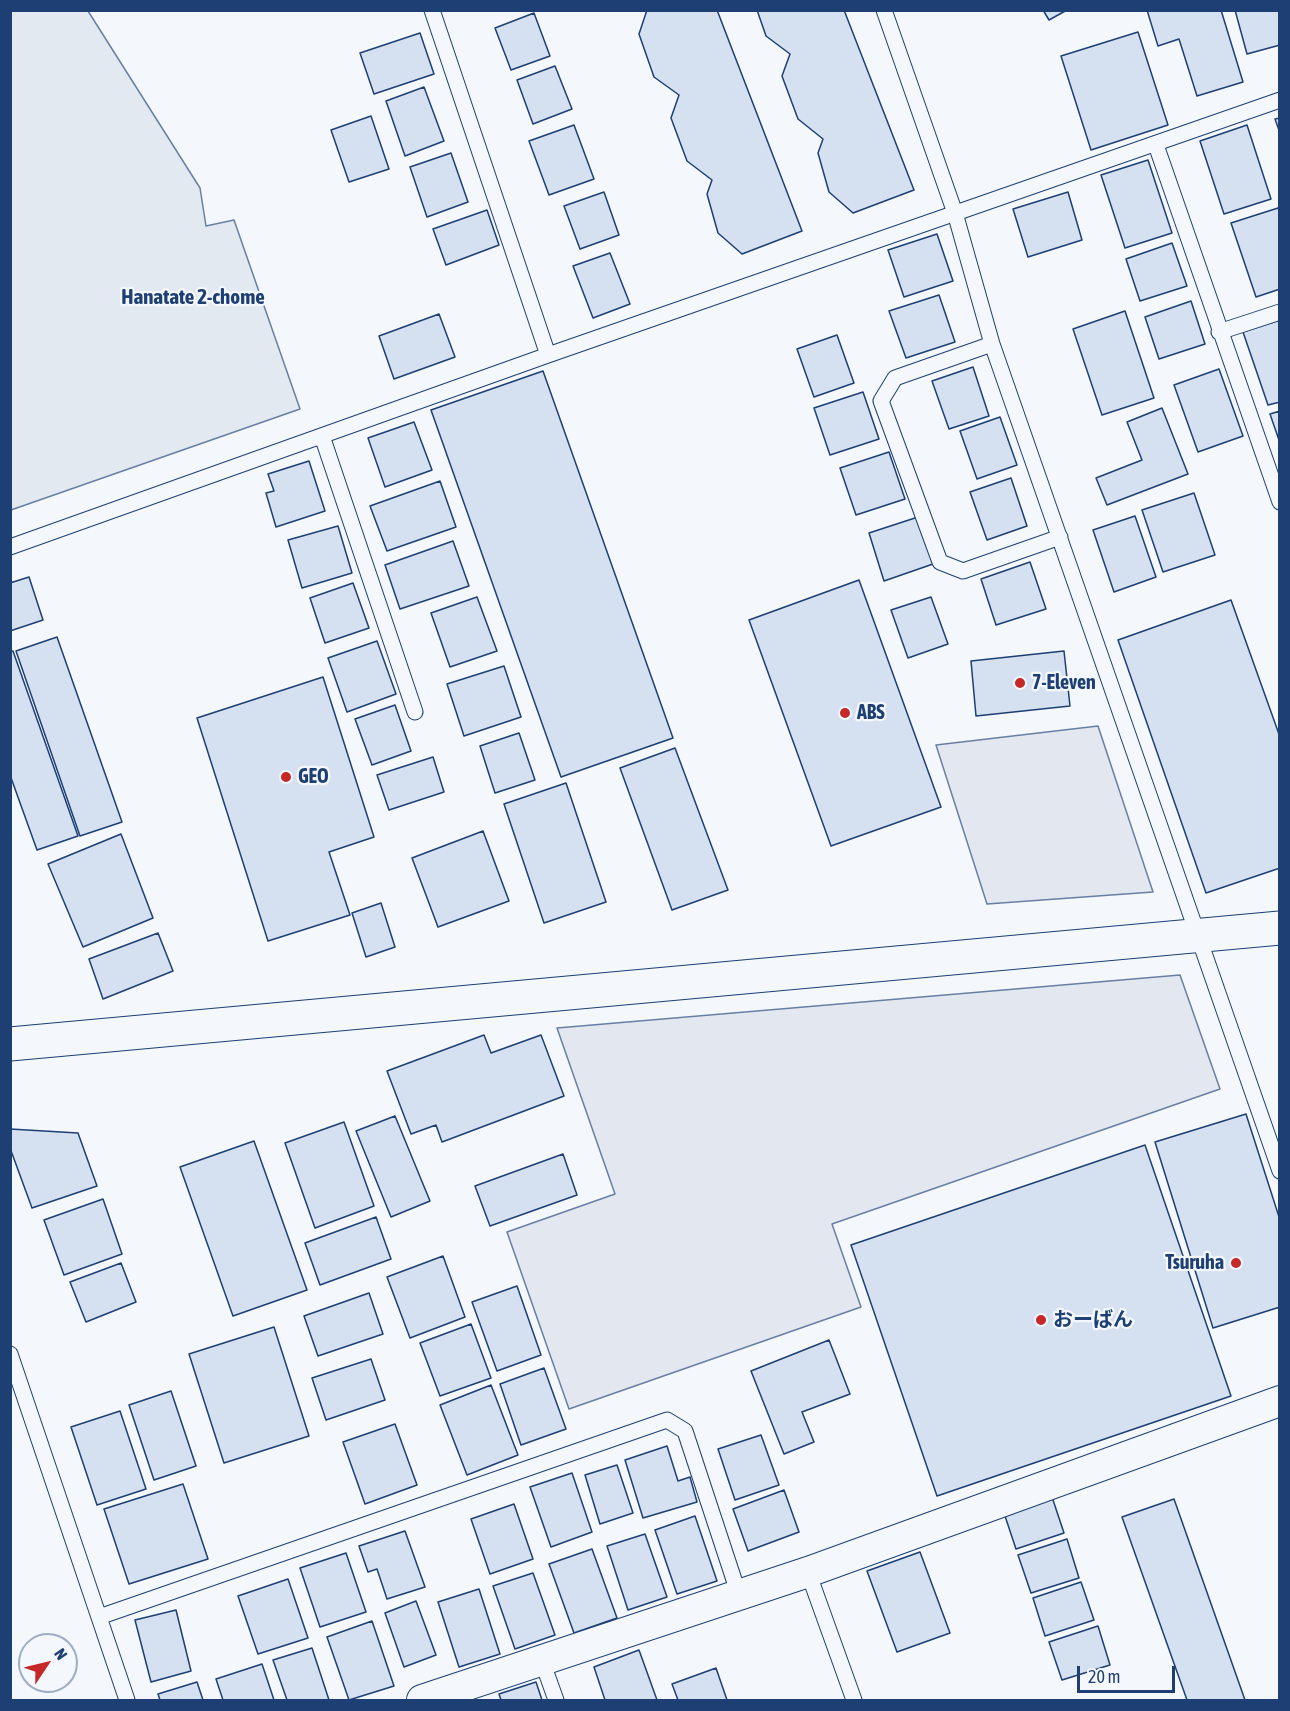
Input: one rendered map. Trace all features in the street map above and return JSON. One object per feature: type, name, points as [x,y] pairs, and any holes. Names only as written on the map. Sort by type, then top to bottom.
[{"type":"street","points":[[10,1044],[1280,928]]},
{"type":"street","points":[[422,1701],[808,1572],[1280,1401]]},
{"type":"lane","points":[[432,10],[548,356]]},
{"type":"lane","points":[[884,10],[955,213],[992,344],[1280,1171]]},
{"type":"lane","points":[[10,547],[1280,100]]},
{"type":"lane","points":[[1156,145],[1219,332],[1280,502]]},
{"type":"lane","points":[[1219,332],[1280,312]]},
{"type":"lane","points":[[992,344],[896,378],[881,401],[940,562],[963,571],[1060,537]]},
{"type":"lane","points":[[322,436],[415,712]]},
{"type":"lane","points":[[10,1354],[127,1701]]},
{"type":"lane","points":[[99,1617],[667,1420],[685,1431],[740,1595]]},
{"type":"lane","points":[[808,1572],[854,1701]]},
{"type":"lane","points":[[542,1661],[556,1701]]},
{"type":"shaded area","points":[[10,11],[88,11],[200,188],[206,226],[234,220],[300,409],[11,510]]},
{"type":"shaded area","points":[[1098,726],[1153,892],[987,904],[936,745]]},
{"type":"shaded area","points":[[1180,975],[1220,1089],[832,1224],[861,1307],[569,1409],[507,1232],[615,1194],[557,1028]]},
{"type":"building","points":[[647,10],[717,10],[802,231],[742,254],[718,233],[707,194],[712,180],[687,161],[671,118],[679,95],[654,77],[639,34]]},
{"type":"building","points":[[757,10],[844,10],[914,190],[853,213],[829,192],[818,153],[823,139],[798,119],[782,76],[790,54],[766,36]]},
{"type":"building","points":[[1043,10],[1067,10],[1049,20]]},
{"type":"building","points":[[1147,10],[1221,10],[1243,82],[1197,96],[1179,39],[1158,46]]},
{"type":"building","points":[[1235,10],[1280,10],[1280,45],[1247,54]]},
{"type":"building","points":[[534,13],[550,56],[511,70],[495,28]]},
{"type":"building","points":[[1138,32],[1168,125],[1091,150],[1061,56]]},
{"type":"building","points":[[420,33],[434,74],[374,94],[360,53]]},
{"type":"building","points":[[555,66],[572,109],[533,124],[517,80]]},
{"type":"building","points":[[424,87],[444,141],[405,156],[386,101]]},
{"type":"building","points":[[371,116],[389,169],[349,182],[331,130]]},
{"type":"building","points":[[1280,118],[1280,133],[1275,119]]},
{"type":"building","points":[[574,125],[594,179],[549,195],[529,141]]},
{"type":"building","points":[[1247,125],[1271,199],[1224,214],[1200,141]]},
{"type":"building","points":[[451,153],[468,202],[427,217],[410,167]]},
{"type":"building","points":[[1148,160],[1172,233],[1125,248],[1101,175]]},
{"type":"building","points":[[604,192],[619,235],[580,249],[564,206]]},
{"type":"building","points":[[1068,192],[1082,240],[1028,257],[1013,209]]},
{"type":"building","points":[[1278,208],[1280,213],[1280,289],[1256,297],[1231,223]]},
{"type":"building","points":[[487,210],[499,245],[446,265],[433,229]]},
{"type":"building","points":[[937,234],[953,281],[904,297],[888,250]]},
{"type":"building","points":[[1172,243],[1187,286],[1140,301],[1126,259]]},
{"type":"building","points":[[610,253],[630,304],[593,318],[573,266]]},
{"type":"building","points":[[939,295],[955,342],[906,358],[889,311]]},
{"type":"building","points":[[1191,301],[1205,344],[1159,359],[1145,317]]},
{"type":"building","points":[[1125,311],[1154,398],[1102,415],[1073,329]]},
{"type":"building","points":[[439,314],[455,357],[394,379],[379,336]]},
{"type":"building","points":[[1280,320],[1280,402],[1268,405],[1243,332]]},
{"type":"building","points":[[837,335],[854,383],[814,397],[797,349]]},
{"type":"building","points":[[973,367],[989,416],[949,429],[932,381]]},
{"type":"building","points":[[1219,369],[1243,436],[1198,452],[1174,385]]},
{"type":"building","points":[[543,371],[673,738],[561,777],[431,410]]},
{"type":"building","points":[[863,392],[879,439],[830,455],[814,408]]},
{"type":"building","points":[[1162,408],[1188,474],[1107,505],[1096,478],[1142,460],[1127,422]]},
{"type":"building","points":[[1280,411],[1280,443],[1270,414]]},
{"type":"building","points":[[1000,417],[1017,465],[977,479],[960,431]]},
{"type":"building","points":[[414,422],[432,470],[385,487],[368,438]]},
{"type":"building","points":[[889,452],[905,499],[856,515],[840,468]]},
{"type":"building","points":[[309,461],[325,511],[276,527],[266,493],[274,491],[268,474]]},
{"type":"building","points":[[1011,478],[1027,526],[987,540],[970,492]]},
{"type":"building","points":[[440,481],[456,527],[387,551],[370,506]]},
{"type":"building","points":[[1194,493],[1215,555],[1163,572],[1142,510]]},
{"type":"building","points":[[1135,516],[1156,577],[1114,592],[1093,530]]},
{"type":"building","points":[[918,517],[933,564],[884,581],[869,533]]},
{"type":"building","points":[[338,526],[352,573],[302,588],[288,540]]},
{"type":"building","points":[[453,541],[469,586],[400,609],[385,565]]},
{"type":"building","points":[[1030,562],[1046,609],[996,625],[981,579]]},
{"type":"building","points":[[29,577],[43,620],[10,631],[10,583]]},
{"type":"building","name":"ABS","points":[[859,580],[941,807],[831,846],[749,620]]},
{"type":"building","points":[[353,583],[369,628],[325,643],[310,598]]},
{"type":"building","points":[[477,597],[497,651],[450,667],[431,613]]},
{"type":"building","points":[[931,597],[948,644],[908,658],[891,610]]},
{"type":"building","points":[[1231,600],[1280,737],[1280,868],[1206,893],[1118,640]]},
{"type":"building","points":[[57,637],[122,822],[80,836],[16,651]]},
{"type":"building","points":[[377,641],[396,694],[347,712],[328,658]]},
{"type":"building","points":[[13,651],[78,836],[37,850],[10,775],[10,652]]},
{"type":"building","name":"7-Eleven","points":[[1064,651],[1070,706],[976,716],[971,661]]},
{"type":"building","points":[[504,666],[521,717],[464,736],[447,684]]},
{"type":"building","name":"GEO","points":[[323,677],[374,837],[329,852],[350,915],[268,941],[197,718]]},
{"type":"building","points":[[395,705],[411,751],[372,765],[355,719]]},
{"type":"building","points":[[519,733],[535,780],[495,793],[480,746]]},
{"type":"building","points":[[675,748],[728,890],[672,910],[620,768]]},
{"type":"building","points":[[433,757],[444,792],[389,810],[377,775]]},
{"type":"building","points":[[566,783],[606,902],[544,923],[504,804]]},
{"type":"building","points":[[483,831],[509,901],[438,927],[412,858]]},
{"type":"building","points":[[121,834],[153,918],[83,947],[48,864]]},
{"type":"building","points":[[381,903],[395,947],[366,957],[352,913]]},
{"type":"building","points":[[158,933],[173,971],[103,999],[89,959]]},
{"type":"building","points":[[484,1035],[491,1053],[541,1035],[564,1096],[442,1142],[436,1125],[411,1134],[387,1071]]},
{"type":"building","name":"Tsuruha","points":[[1246,1114],[1280,1220],[1280,1307],[1213,1328],[1155,1142]]},
{"type":"building","points":[[395,1116],[430,1201],[391,1217],[356,1131]]},
{"type":"building","points":[[344,1122],[374,1206],[315,1228],[285,1143]]},
{"type":"building","points":[[10,1129],[78,1133],[97,1186],[32,1208],[10,1148]]},
{"type":"building","points":[[254,1141],[307,1290],[233,1316],[180,1167]]},
{"type":"building","name":"おーばん","points":[[1145,1145],[1231,1396],[937,1496],[851,1245]]},
{"type":"building","points":[[563,1154],[577,1195],[490,1226],[475,1186]]},
{"type":"building","points":[[103,1199],[122,1254],[64,1275],[44,1220]]},
{"type":"building","points":[[376,1217],[391,1259],[320,1285],[305,1243]]},
{"type":"building","points":[[443,1256],[465,1317],[410,1338],[387,1277]]},
{"type":"building","points":[[121,1263],[136,1302],[86,1322],[70,1282]]},
{"type":"building","points":[[517,1286],[541,1355],[497,1371],[472,1302]]},
{"type":"building","points":[[369,1293],[383,1334],[318,1356],[304,1316]]},
{"type":"building","points":[[471,1324],[491,1378],[440,1396],[420,1343]]},
{"type":"building","points":[[274,1327],[309,1436],[224,1463],[189,1354]]},
{"type":"building","points":[[829,1340],[850,1394],[802,1412],[814,1442],[784,1454],[751,1371]]},
{"type":"building","points":[[371,1359],[385,1400],[326,1420],[312,1378]]},
{"type":"building","points":[[544,1368],[566,1429],[521,1445],[500,1384]]},
{"type":"building","points":[[491,1385],[518,1455],[467,1475],[440,1405]]},
{"type":"building","points":[[171,1391],[196,1466],[154,1480],[129,1405]]},
{"type":"building","points":[[120,1411],[146,1489],[97,1505],[71,1427]]},
{"type":"building","points":[[395,1424],[417,1485],[365,1504],[343,1442]]},
{"type":"building","points":[[761,1435],[779,1485],[735,1500],[718,1449]]},
{"type":"building","points":[[667,1446],[678,1481],[690,1477],[697,1502],[643,1518],[625,1460]]},
{"type":"building","points":[[617,1465],[633,1513],[600,1524],[585,1475]]},
{"type":"building","points":[[572,1473],[592,1532],[551,1547],[530,1487]]},
{"type":"building","points":[[183,1484],[208,1559],[129,1584],[104,1509]]},
{"type":"building","points":[[784,1490],[799,1532],[748,1551],[733,1509]]},
{"type":"building","points":[[1051,1494],[1064,1533],[1016,1549],[1003,1510]]},
{"type":"building","points":[[1174,1499],[1245,1700],[1187,1700],[1122,1517]]},
{"type":"building","points":[[514,1504],[533,1559],[490,1574],[471,1519]]},
{"type":"building","points":[[695,1516],[717,1581],[677,1594],[655,1530]]},
{"type":"building","points":[[405,1531],[425,1587],[387,1599],[377,1569],[368,1572],[359,1546]]},
{"type":"building","points":[[645,1534],[667,1597],[628,1610],[607,1546]]},
{"type":"building","points":[[1067,1539],[1079,1578],[1031,1593],[1018,1555]]},
{"type":"building","points":[[592,1549],[617,1618],[574,1633],[549,1564]]},
{"type":"building","points":[[920,1552],[950,1633],[897,1652],[867,1571]]},
{"type":"building","points":[[346,1553],[366,1612],[320,1627],[300,1568]]},
{"type":"building","points":[[533,1573],[555,1635],[515,1649],[493,1586]]},
{"type":"building","points":[[288,1579],[308,1638],[258,1654],[238,1596]]},
{"type":"building","points":[[1081,1582],[1094,1620],[1045,1636],[1033,1598]]},
{"type":"building","points":[[479,1589],[500,1654],[459,1667],[438,1602]]},
{"type":"building","points":[[416,1601],[436,1655],[404,1667],[385,1613]]},
{"type":"building","points":[[176,1610],[191,1671],[151,1682],[135,1620]]},
{"type":"building","points":[[372,1621],[394,1686],[349,1700],[327,1637]]},
{"type":"building","points":[[1098,1626],[1110,1665],[1062,1680],[1049,1642]]},
{"type":"building","points":[[312,1648],[329,1700],[287,1700],[273,1660]]},
{"type":"building","points":[[639,1650],[657,1700],[605,1700],[594,1667]]},
{"type":"building","points":[[262,1664],[274,1700],[223,1700],[216,1679]]},
{"type":"building","points":[[716,1668],[727,1700],[678,1700],[672,1684]]},
{"type":"building","points":[[197,1682],[203,1700],[160,1700],[158,1694]]},
{"type":"building","points":[[536,1682],[542,1700],[501,1700],[499,1694]]},
{"type":"place","name":"7-Eleven","points":[[1020,683]]},
{"type":"place","name":"ABS","points":[[845,713]]},
{"type":"place","name":"GEO","points":[[286,777]]},
{"type":"place","name":"Tsuruha","points":[[1236,1263]]},
{"type":"place","name":"おーばん","points":[[1041,1320]]},
{"type":"district","name":"Hanatate 2-chome","points":[[193,297]]}]
